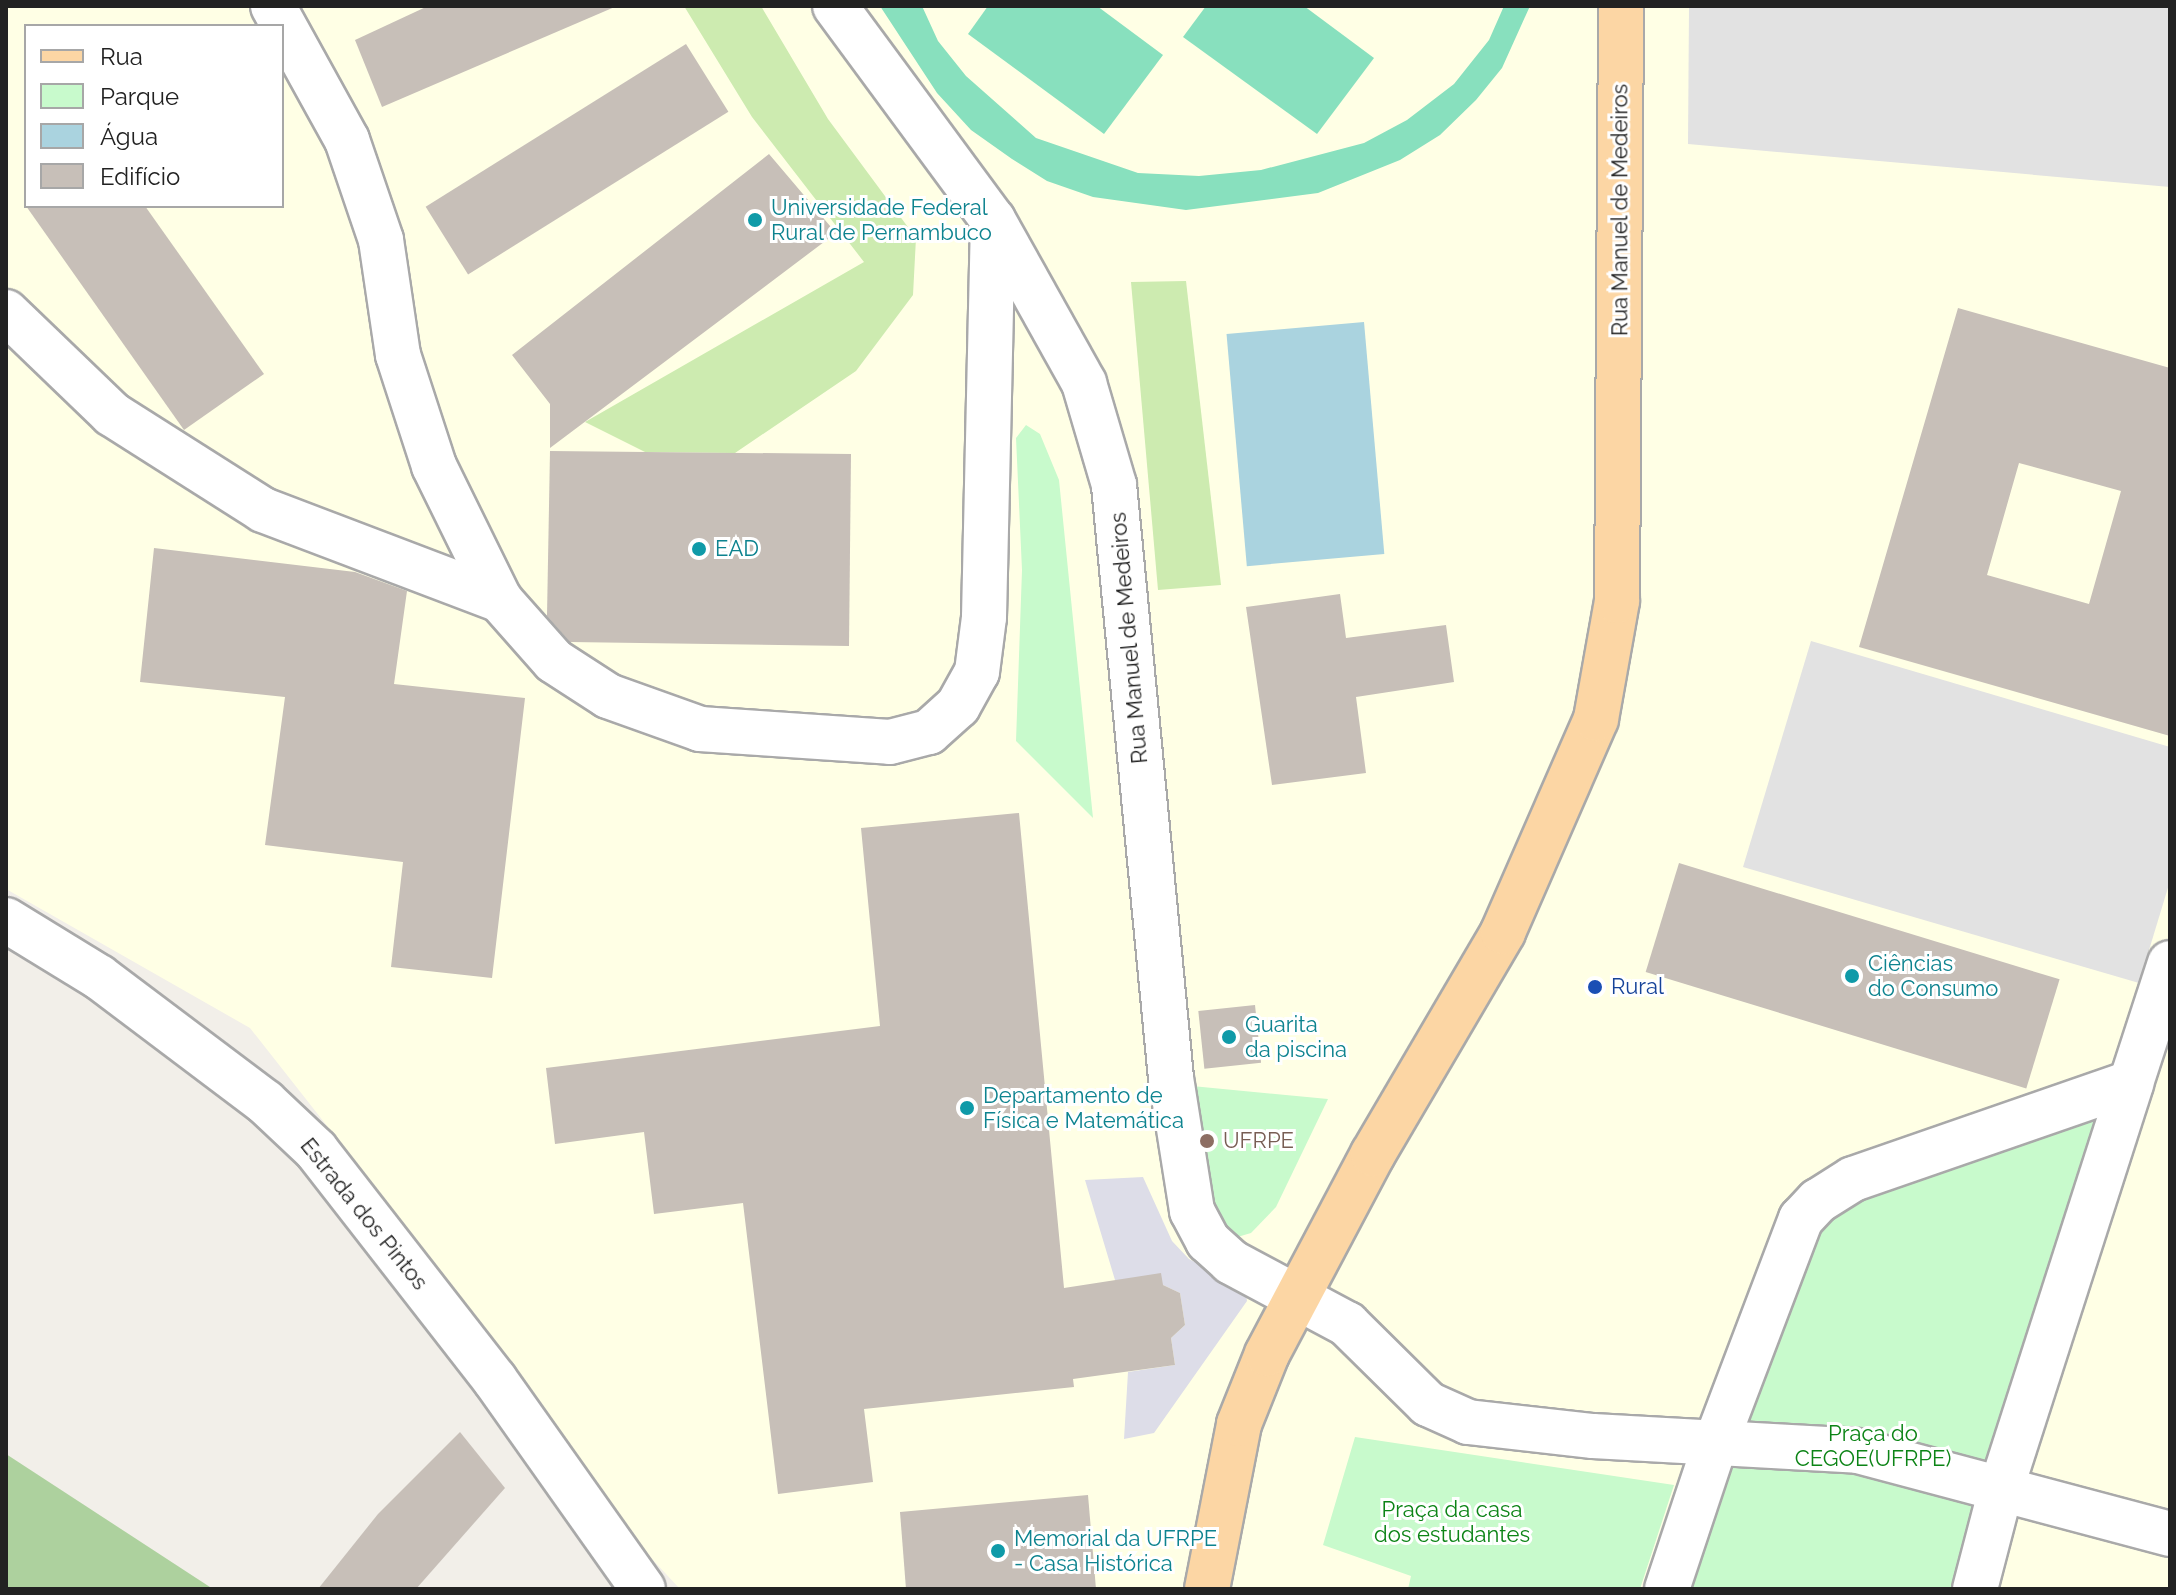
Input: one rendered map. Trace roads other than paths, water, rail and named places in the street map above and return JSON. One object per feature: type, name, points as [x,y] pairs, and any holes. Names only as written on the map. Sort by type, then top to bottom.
[{"type":"main road","name":"Rua Manuel de Medeiros","points":[[1207,1589],[1239,1424],[1294,1297],[1503,932],[1550,834],[1596,719],[1617,601],[1621,6]]},
{"type":"street","points":[[273,6],[283,24]]},
{"type":"street","name":"Rua Manuel de Medeiros","points":[[835,6],[993,220],[1084,383],[1114,485],[1171,1078],[1192,1211],[1208,1241],[1231,1262],[1294,1297]]},
{"type":"street","points":[[284,26],[347,140],[381,240],[398,355],[434,466],[500,600],[554,661],[608,696],[700,729],[890,742],[929,732],[958,706],[977,672],[984,617],[982,524],[993,220]]},
{"type":"street","points":[[6,312],[112,414],[263,510],[500,600]]},
{"type":"street","name":"Estrada dos Pintos","points":[[6,920],[99,977],[265,1102],[316,1150],[495,1380],[643,1589]]},
{"type":"street","points":[[1975,1589],[2001,1489],[2170,963]]},
{"type":"street","points":[[1667,1589],[1715,1445],[1790,1239],[1818,1201],[1853,1179],[2131,1083]]},
{"type":"street","points":[[1294,1297],[1347,1324],[1428,1404],[1468,1422],[1715,1445],[1858,1451],[2170,1534]]},
{"type":"water","points":[[1364,322],[1384,554],[1247,566],[1227,334]]},
{"type":"place","name":"Universidade Federal Rural de Pernambuco","points":[[755,220]]},
{"type":"place","name":"EAD","points":[[699,549]]},
{"type":"place","name":"Ciências do Consumo","points":[[1852,976]]},
{"type":"place","name":"Rural","points":[[1595,987]]},
{"type":"place","name":"Guarita da piscina","points":[[1229,1037]]},
{"type":"place","name":"Departamento de Física e Matemática","points":[[967,1108]]},
{"type":"place","name":"UFRPE","points":[[1207,1141]]},
{"type":"place","name":"Memorial da UFRPE - Casa Histórica","points":[[998,1551]]},
{"type":"park label","name":"Praça do CEGOE(UFRPE)","points":[[1873,1446]]},
{"type":"park label","name":"Praça da casa dos estudantes","points":[[1452,1522]]}]
